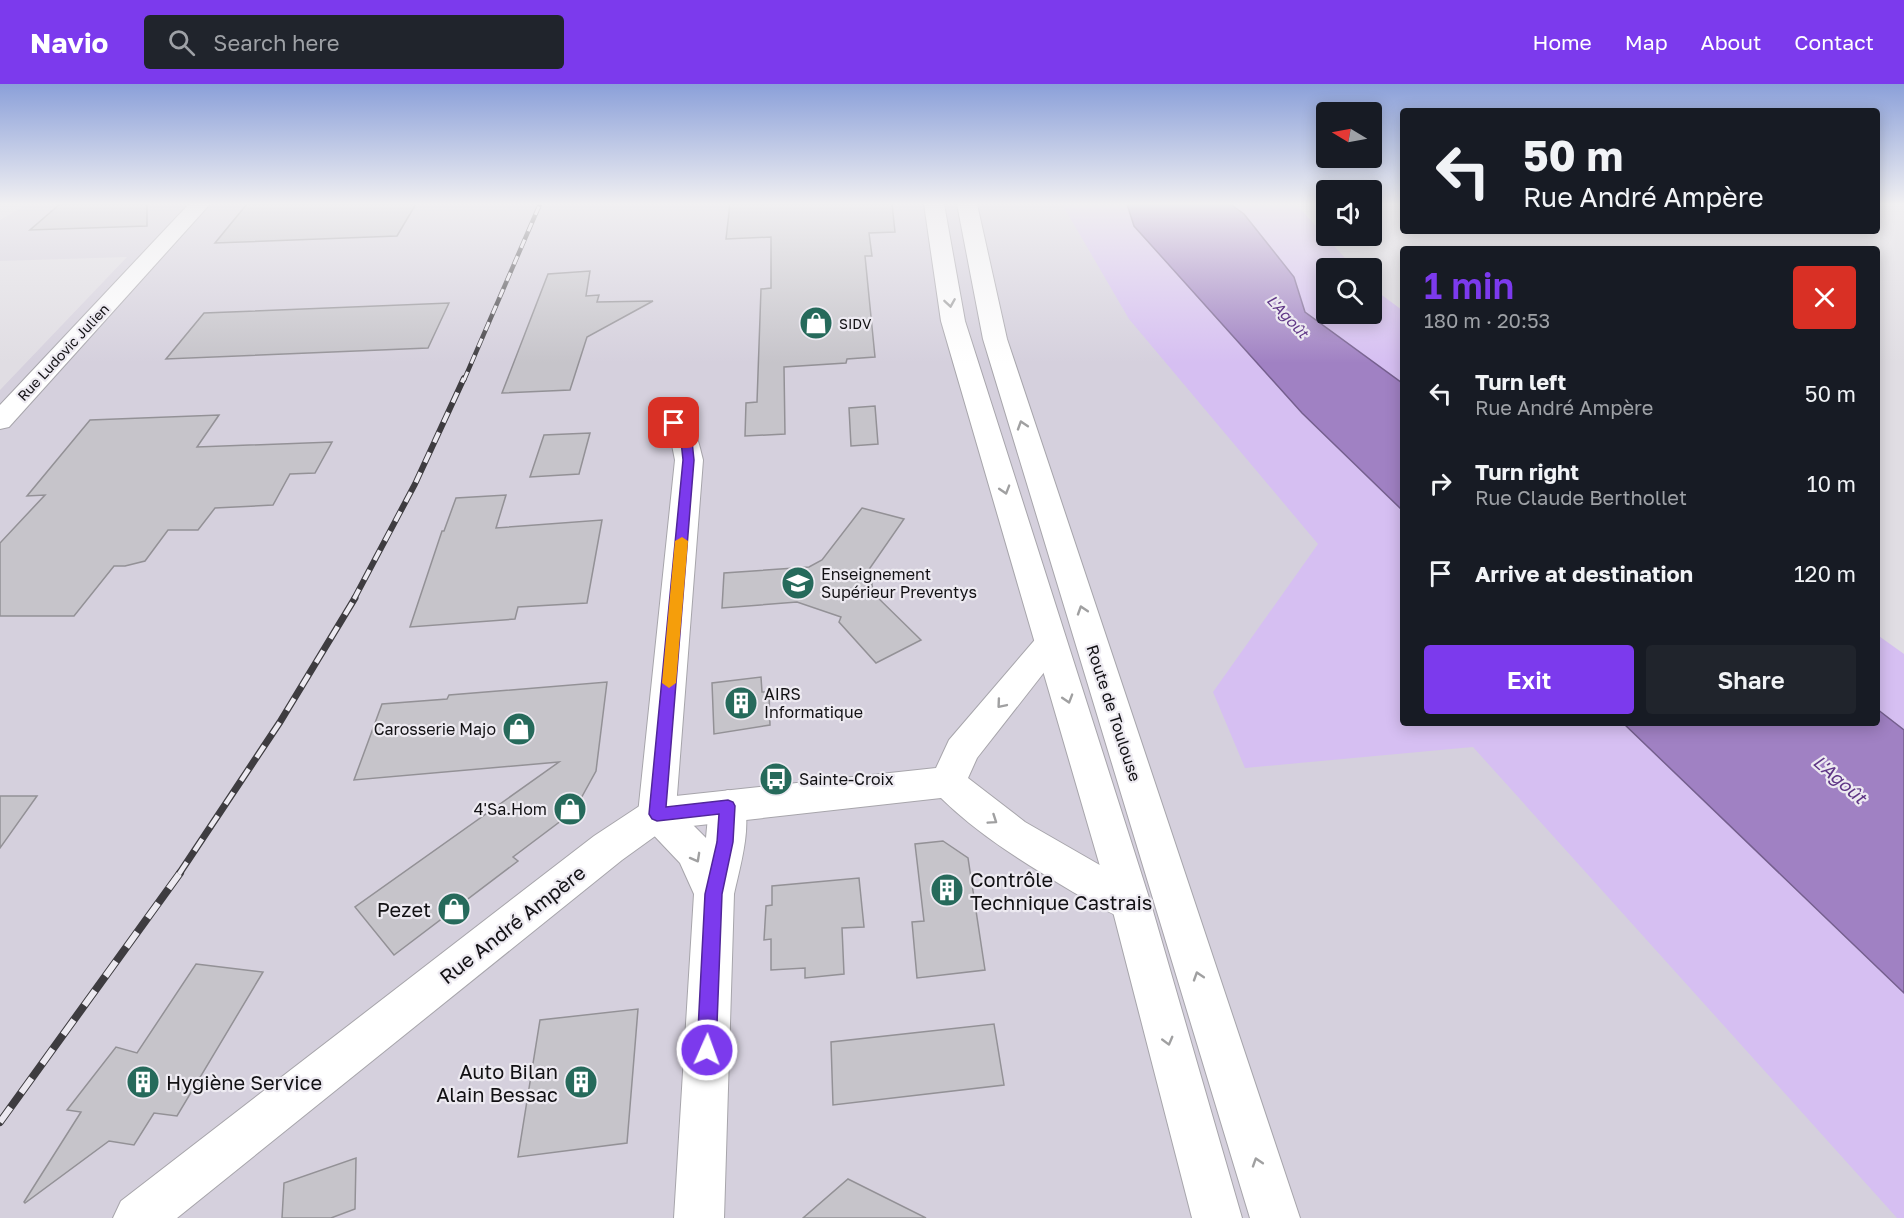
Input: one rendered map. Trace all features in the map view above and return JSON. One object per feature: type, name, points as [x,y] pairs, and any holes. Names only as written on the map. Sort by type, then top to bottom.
[{"type":"main road","name":"Rue Ludovic Julien","points":[[0,421],[151,257]]},
{"type":"main road","points":[[943,257],[953,321],[1131,904],[1217,1218]]},
{"type":"main road","name":"Route de Toulouse","points":[[978,257],[995,339],[1275,1218]]},
{"type":"main road","points":[[670,420],[683,433],[689,460],[657,814],[694,852],[714,894]]},
{"type":"main road","points":[[1051,643],[962,750],[948,782],[974,808],[1029,845],[1131,904]]},
{"type":"main road","name":"Rue André Ampère","points":[[138,1218],[608,848],[657,814],[948,782]]},
{"type":"main road","points":[[699,1218],[714,894],[725,842],[728,806]]},
{"type":"shaded area","points":[[0,257],[1141,257],[1400,562],[1400,726],[1549,726],[1904,1218],[0,1218],[0,390],[127,257],[0,261]]},
{"type":"shaded area","points":[[1093,257],[1162,257],[1302,413],[1400,508],[1400,726],[1626,726],[1904,993],[1904,1218],[1897,1218],[1473,747],[1245,768],[1213,692],[1318,544],[1129,319]]},
{"type":"shaded area","points":[[1278,257],[1344,257],[1316,258],[1316,320],[1305,312],[1294,277]]},
{"type":"shaded area","points":[[1382,295],[1400,309],[1400,382],[1321,324],[1382,324]]},
{"type":"shaded area","points":[[1880,637],[1904,654],[1904,730],[1880,711]]},
{"type":"water","name":"L'Agoût","points":[[1162,257],[1278,257],[1294,277],[1305,312],[1316,320],[1316,324],[1321,324],[1400,382],[1400,508],[1302,413]]},
{"type":"water","name":"L'Agoût","points":[[1880,711],[1904,730],[1904,993],[1626,726],[1880,726]]},
{"type":"building","name":"SIDV","points":[[771,257],[865,257],[875,357],[847,359],[846,363],[784,367],[785,434],[745,436],[746,403],[757,402],[761,289],[771,288]]},
{"type":"building","points":[[590,271],[586,296],[599,295],[597,302],[653,301],[587,337],[570,390],[502,393],[548,274]]},
{"type":"building","points":[[449,303],[428,348],[166,359],[204,313]]},
{"type":"building","points":[[875,406],[878,444],[851,446],[849,408]]},
{"type":"building","points":[[219,415],[197,447],[332,442],[315,473],[290,474],[273,505],[215,508],[198,530],[168,530],[145,561],[114,566],[74,616],[0,616],[0,543],[45,495],[27,496],[90,420]]},
{"type":"building","points":[[590,433],[579,474],[530,477],[544,435]]},
{"type":"building","points":[[506,495],[496,528],[602,520],[587,603],[518,607],[515,619],[410,627],[442,531],[444,531],[456,498]]},
{"type":"building","name":"Enseignement Supérieur Preventys","points":[[862,508],[904,519],[870,568],[873,593],[921,640],[876,663],[839,622],[841,617],[797,602],[722,608],[724,573],[809,567],[822,560]]},
{"type":"building","name":"AIRS Informatique","points":[[761,677],[762,692],[769,692],[770,725],[714,734],[712,683]]},
{"type":"building","points":[[607,682],[596,771],[574,811],[513,857],[518,861],[394,955],[355,907],[559,762],[354,780],[382,704],[447,699],[449,695]]},
{"type":"building","points":[[0,796],[37,796],[0,848]]},
{"type":"building","name":"Contrôle Technique Castrais","points":[[943,841],[968,858],[985,970],[917,978],[912,922],[924,921],[915,844]]},
{"type":"building","points":[[859,878],[864,927],[842,928],[844,974],[805,978],[805,968],[771,970],[771,939],[764,940],[766,906],[772,905],[772,886]]},
{"type":"building","name":"Hygiène Service","points":[[196,964],[263,972],[177,1116],[154,1113],[134,1145],[109,1141],[25,1203],[81,1112],[67,1110],[116,1047],[137,1053]]},
{"type":"building","name":"Auto Bilan Alain Bessac","points":[[638,1009],[627,1143],[518,1157],[540,1020]]},
{"type":"building","points":[[994,1024],[1004,1085],[833,1105],[831,1042]]},
{"type":"building","points":[[356,1158],[355,1209],[331,1218],[282,1218],[284,1183]]},
{"type":"building","points":[[848,1179],[926,1218],[803,1218]]},
{"type":"railway","points":[[464,380],[517,257]]},
{"type":"railway","points":[[354,599],[415,484],[464,378]]},
{"type":"railway","points":[[179,874],[280,722],[355,598]]},
{"type":"railway","points":[[0,1122],[180,873]]},
{"type":"slow traffic","points":[[669,683],[682,541]]},
{"type":"place","name":"SIDV","points":[[816,323]]},
{"type":"place","name":"Enseignement Supérieur Preventys","points":[[798,583]]},
{"type":"place","name":"AIRS Informatique","points":[[741,703]]},
{"type":"place","name":"Carosserie Majo","points":[[519,729]]},
{"type":"place","name":"Sainte-Croix","points":[[776,779]]},
{"type":"place","name":"4'Sa.Hom","points":[[570,809]]},
{"type":"place","name":"Contrôle Technique Castrais","points":[[947,890]]},
{"type":"place","name":"Pezet","points":[[454,909]]},
{"type":"place","name":"Hygiène Service","points":[[143,1082]]},
{"type":"place","name":"Auto Bilan Alain Bessac","points":[[581,1082]]},
{"type":"route","points":[[674,423],[683,433],[689,460],[657,814],[728,806],[725,842],[714,894],[707,1050]]}]
